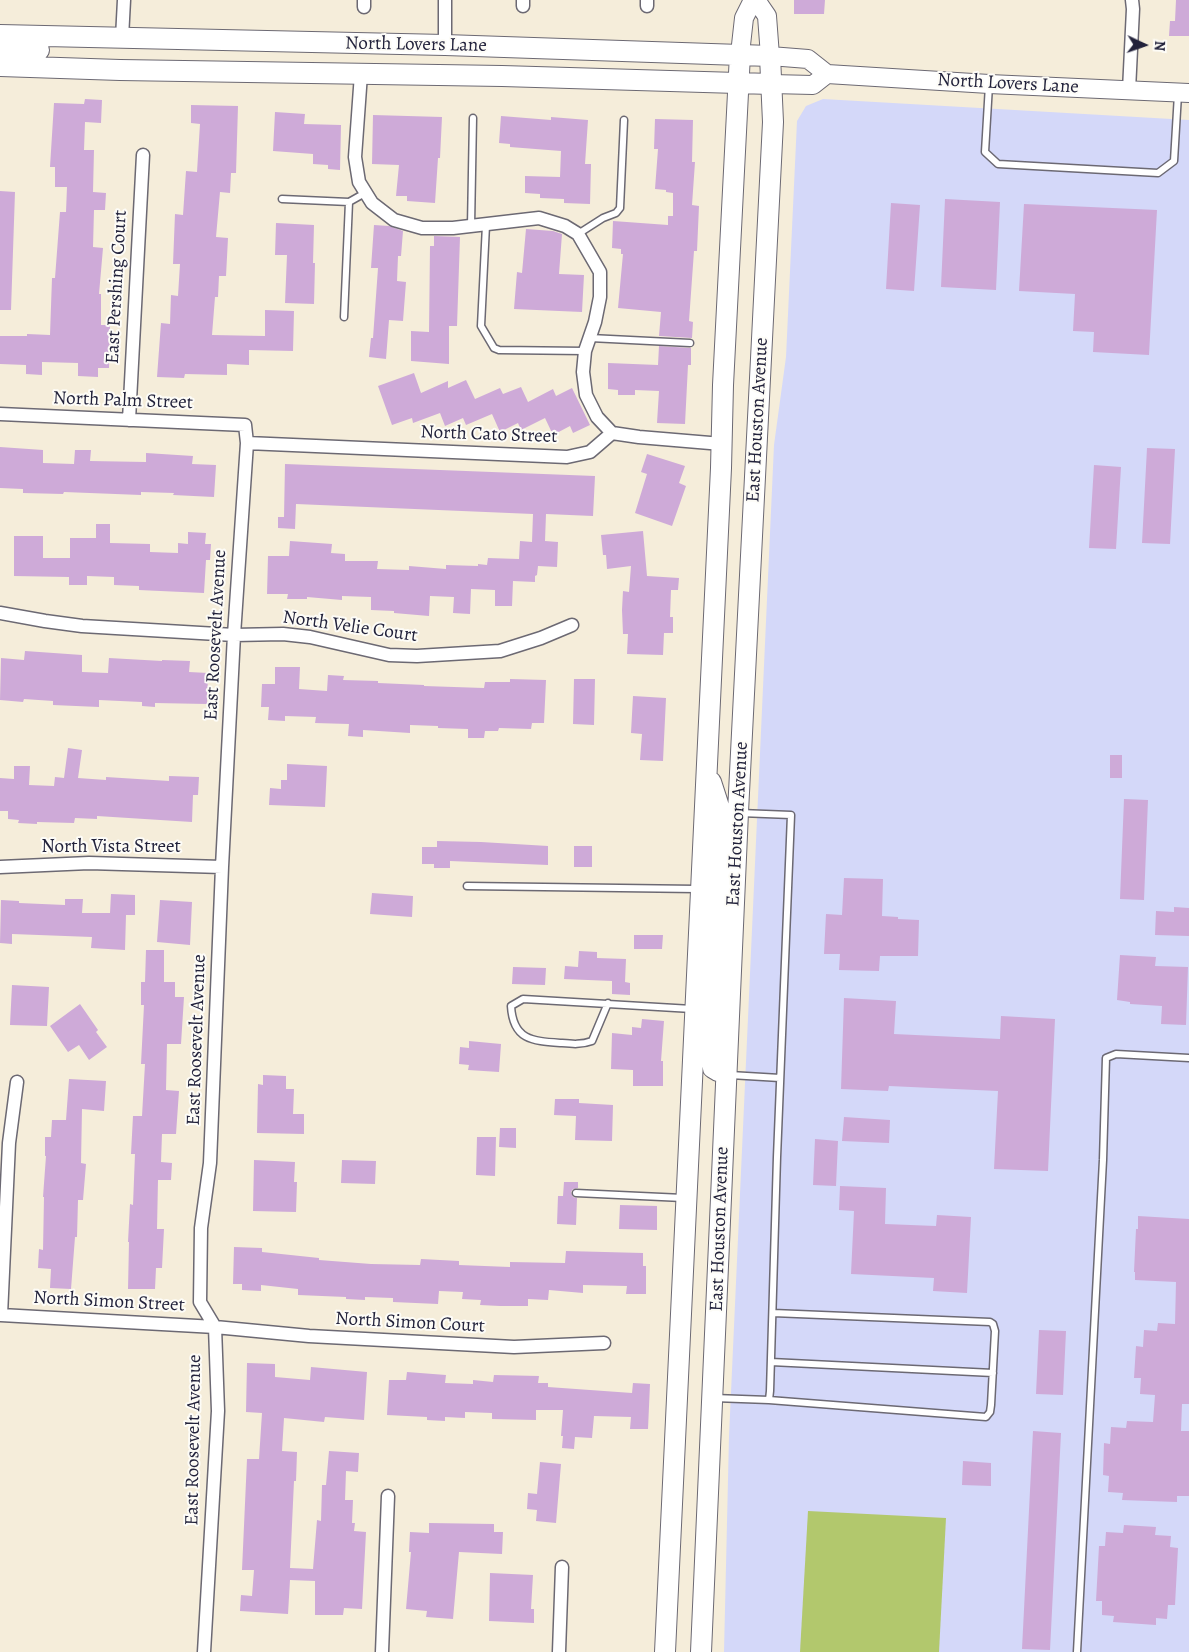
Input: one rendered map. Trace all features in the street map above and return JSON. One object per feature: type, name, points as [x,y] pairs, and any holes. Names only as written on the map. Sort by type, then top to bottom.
[{"type":"main road","name":"East Houston Avenue","points":[[665,1652],[738,83],[744,18],[755,0],[767,16],[772,132],[738,812],[701,1652]]},
{"type":"main road","name":"North Lovers Lane","points":[[0,35],[740,54],[808,59],[828,74],[1184,93]]},
{"type":"main road","points":[[0,52],[18,49],[106,51],[119,45],[122,38]]},
{"type":"main road","name":"North Lovers Lane","points":[[0,66],[502,76],[813,85],[828,74]]},
{"type":"main road","points":[[707,770],[722,816],[710,1047],[714,1068],[726,1074]]},
{"type":"street","points":[[122,38],[124,0]]},
{"type":"street","points":[[445,0],[445,45]]},
{"type":"street","points":[[1130,90],[1132,0]]},
{"type":"street","points":[[361,74],[355,157],[359,182],[372,203],[394,220],[422,228],[452,228],[539,218],[566,226],[578,234],[600,272],[600,297],[595,322],[585,350],[583,372],[586,395],[596,417],[612,433],[722,444]]},
{"type":"street","name":"East Pershing Court","points":[[129,420],[143,155]]},
{"type":"street","name":"North Palm Street","points":[[0,414],[245,425]]},
{"type":"street","name":"East Roosevelt Avenue","points":[[204,1652],[218,1411],[215,1327],[200,1302],[201,1228],[210,1163],[222,867],[234,635],[247,443],[245,425]]},
{"type":"street","name":"North Cato Street","points":[[247,443],[567,457],[590,452],[612,433]]},
{"type":"street","name":"North Velie Court","points":[[0,613],[82,626],[234,635],[283,634],[310,637],[389,655],[417,656],[500,651],[541,638],[572,624]]},
{"type":"street","name":"North Vista Street","points":[[0,867],[89,863],[222,867]]},
{"type":"street","points":[[1,1315],[9,1143],[17,1082]]},
{"type":"street","name":"North Simon Street","points":[[1,1315],[215,1327]]},
{"type":"street","name":"North Simon Court","points":[[215,1327],[309,1336],[514,1347],[604,1343]]},
{"type":"street","points":[[382,1652],[388,1496]]},
{"type":"street","points":[[559,1652],[562,1567]]},
{"type":"lane","points":[[989,84],[984,152],[998,164],[1158,173],[1174,161],[1184,93]]},
{"type":"lane","points":[[471,226],[473,118]]},
{"type":"lane","points":[[578,234],[603,218],[616,213],[620,208],[624,120]]},
{"type":"lane","points":[[282,199],[349,202],[365,193]]},
{"type":"lane","points":[[344,317],[349,202]]},
{"type":"lane","points":[[486,225],[481,326],[494,348],[499,350],[585,350]]},
{"type":"lane","points":[[590,338],[690,343]]},
{"type":"lane","points":[[738,812],[791,815],[769,1400]]},
{"type":"lane","points":[[467,886],[701,889]]},
{"type":"lane","points":[[608,1003],[592,1041],[584,1044],[537,1042],[523,1036],[512,1021],[511,1006],[523,999],[608,1003],[696,1009]]},
{"type":"lane","points":[[1077,1652],[1103,1160],[1106,1058],[1116,1054],[1189,1058]]},
{"type":"lane","points":[[726,1074],[780,1078]]},
{"type":"lane","points":[[576,1193],[686,1198]]},
{"type":"lane","points":[[712,1398],[769,1400],[986,1416],[990,1412],[995,1331],[993,1324],[990,1322],[773,1313]]},
{"type":"lane","points":[[771,1362],[993,1373]]},
{"type":"shaded area","points":[[823,99],[1189,120],[1189,1652],[724,1652],[729,1436],[774,445],[786,357],[797,121],[806,106]]},
{"type":"green space","points":[[808,1511],[946,1518],[939,1652],[800,1652]]},
{"type":"building","points":[[794,0],[825,0],[824,14],[794,14]]},
{"type":"building","points":[[1176,0],[1189,0],[1189,36],[1169,36],[1170,21],[1175,21]]},
{"type":"building","points":[[85,99],[102,100],[101,123],[85,122],[84,150],[94,150],[93,192],[106,193],[105,210],[94,210],[93,247],[103,248],[99,294],[101,294],[101,325],[110,325],[109,368],[98,368],[98,377],[78,376],[78,363],[42,362],[42,375],[26,374],[26,365],[0,364],[0,336],[50,335],[52,278],[55,278],[60,212],[66,212],[67,187],[55,187],[55,167],[50,167],[54,103],[84,104]]},
{"type":"building","points":[[191,105],[238,106],[236,173],[231,173],[230,193],[220,192],[216,237],[228,238],[226,276],[219,276],[212,335],[265,336],[265,310],[294,311],[293,351],[249,350],[249,365],[227,364],[227,375],[185,374],[184,378],[157,377],[161,323],[170,324],[171,295],[178,296],[180,264],[173,264],[175,214],[183,215],[186,171],[197,172],[200,124],[191,123]]},
{"type":"building","points":[[275,112],[305,114],[304,124],[341,125],[340,170],[328,169],[328,165],[313,164],[313,154],[273,151]]},
{"type":"building","points":[[373,115],[442,117],[435,203],[407,201],[407,196],[396,196],[399,165],[372,164]]},
{"type":"building","points":[[501,116],[551,120],[551,117],[588,120],[585,164],[591,164],[590,204],[564,203],[564,199],[540,198],[540,194],[525,193],[525,176],[560,177],[561,151],[510,147],[510,144],[499,143]]},
{"type":"building","points":[[655,119],[693,120],[692,162],[695,162],[692,205],[699,206],[697,251],[694,251],[689,321],[693,322],[692,338],[659,336],[661,312],[618,308],[623,254],[621,254],[621,249],[612,248],[613,221],[668,225],[668,216],[673,216],[673,193],[655,189],[658,149],[654,149]]},
{"type":"building","points":[[0,191],[15,192],[11,310],[0,310]]},
{"type":"building","points":[[945,199],[1000,202],[996,290],[941,287]]},
{"type":"building","points":[[891,203],[920,205],[914,291],[886,289]]},
{"type":"building","points":[[1024,204],[1157,210],[1149,355],[1093,352],[1094,332],[1073,331],[1075,294],[1019,291]]},
{"type":"building","points":[[276,223],[314,225],[314,304],[285,303],[287,255],[275,255]]},
{"type":"building","points":[[374,225],[389,226],[403,231],[401,256],[398,256],[397,281],[406,282],[403,321],[389,320],[386,359],[369,357],[371,338],[373,338],[378,268],[371,268]]},
{"type":"building","points":[[526,229],[553,231],[562,234],[559,274],[584,275],[582,312],[514,309],[517,272],[522,273]]},
{"type":"building","points":[[434,236],[460,237],[457,326],[449,326],[449,364],[411,361],[411,331],[429,332],[430,246],[434,246]]},
{"type":"building","points":[[659,346],[691,348],[691,365],[688,365],[685,424],[657,423],[659,391],[635,390],[635,395],[618,395],[618,390],[608,389],[608,363],[658,365]]},
{"type":"building","points":[[414,373],[421,393],[448,381],[448,388],[466,380],[475,399],[500,388],[503,394],[521,387],[528,402],[553,389],[556,396],[572,388],[590,425],[573,433],[570,426],[553,435],[545,418],[521,430],[518,423],[500,432],[492,414],[466,425],[463,418],[445,426],[440,413],[413,423],[412,418],[392,425],[378,386]]},
{"type":"building","points":[[0,447],[43,450],[43,463],[74,464],[75,450],[91,450],[90,461],[146,462],[146,453],[193,456],[192,464],[216,465],[214,497],[141,492],[141,495],[64,492],[63,494],[23,493],[23,489],[0,488]]},
{"type":"building","points":[[1147,448],[1175,449],[1170,544],[1142,543]]},
{"type":"building","points":[[647,454],[685,466],[679,483],[686,486],[672,526],[635,513],[647,474],[641,472]]},
{"type":"building","points":[[285,464],[595,476],[593,516],[546,514],[545,541],[558,542],[557,567],[538,566],[535,582],[513,581],[512,606],[495,606],[495,590],[471,589],[470,614],[453,613],[454,597],[430,596],[429,616],[371,610],[371,597],[342,596],[342,600],[307,597],[307,599],[287,599],[288,594],[267,594],[268,556],[289,556],[290,541],[332,544],[331,553],[345,554],[345,561],[378,561],[377,569],[409,570],[409,566],[446,569],[446,565],[487,565],[488,558],[519,559],[520,541],[532,542],[533,514],[296,504],[295,529],[278,528],[278,517],[284,517]]},
{"type":"building","points":[[1094,465],[1121,467],[1116,549],[1089,548]]},
{"type":"building","points":[[96,524],[110,524],[110,543],[150,544],[150,552],[178,553],[178,543],[188,544],[188,532],[206,533],[205,544],[211,544],[210,560],[206,560],[204,593],[139,590],[139,586],[114,585],[114,577],[87,576],[87,585],[69,585],[69,577],[14,576],[14,536],[43,536],[43,558],[70,558],[70,538],[96,538]]},
{"type":"building","points":[[643,531],[647,576],[679,578],[678,590],[671,590],[670,617],[673,617],[673,633],[664,633],[663,655],[627,654],[628,634],[623,634],[622,610],[623,591],[629,592],[631,566],[607,569],[606,555],[603,555],[601,535]]},
{"type":"building","points":[[25,651],[82,655],[82,672],[108,673],[109,658],[190,661],[189,672],[208,673],[207,704],[155,703],[155,707],[142,706],[142,702],[99,700],[99,707],[53,705],[53,701],[24,699],[23,702],[0,700],[1,658],[24,660]]},
{"type":"building","points":[[275,667],[300,667],[299,689],[327,691],[328,675],[344,676],[343,680],[378,681],[378,683],[484,688],[485,682],[510,682],[510,679],[546,680],[544,723],[532,723],[531,729],[499,728],[498,731],[485,731],[484,738],[468,738],[468,729],[410,725],[410,733],[363,730],[363,737],[348,736],[349,724],[315,723],[316,717],[285,716],[285,721],[268,720],[269,707],[261,707],[262,684],[275,684]]},
{"type":"building","points":[[574,679],[595,679],[594,725],[573,724]]},
{"type":"building","points":[[633,696],[666,698],[663,761],[640,760],[642,734],[631,733]]},
{"type":"building","points":[[68,748],[82,750],[78,778],[106,780],[106,777],[169,781],[169,776],[199,777],[198,795],[193,795],[192,822],[97,816],[97,819],[75,818],[74,823],[37,822],[37,824],[18,823],[19,820],[8,819],[8,811],[0,811],[0,778],[14,779],[14,766],[30,766],[29,785],[54,786],[55,777],[64,778]]},
{"type":"building","points":[[1110,755],[1122,755],[1122,778],[1110,778]]},
{"type":"building","points":[[287,764],[327,766],[325,807],[269,805],[270,788],[281,789],[281,780],[287,780]]},
{"type":"building","points":[[1124,799],[1148,800],[1144,900],[1120,899]]},
{"type":"building","points":[[437,841],[548,846],[548,865],[450,861],[450,868],[434,868],[434,864],[422,864],[422,847],[437,847]]},
{"type":"building","points":[[574,846],[592,846],[592,867],[574,867]]},
{"type":"building","points":[[844,878],[883,879],[882,916],[919,920],[918,956],[880,956],[879,971],[839,970],[840,954],[824,954],[826,914],[842,915]]},
{"type":"building","points":[[372,893],[413,896],[412,917],[370,914]]},
{"type":"building","points":[[111,894],[135,895],[135,915],[126,915],[125,950],[91,948],[92,937],[12,934],[12,944],[0,943],[1,900],[19,901],[19,903],[65,905],[65,899],[83,899],[82,913],[110,913]]},
{"type":"building","points":[[160,900],[192,902],[190,945],[157,942]]},
{"type":"building","points":[[1174,907],[1189,908],[1189,936],[1155,935],[1156,911],[1174,912]]},
{"type":"building","points":[[634,935],[663,935],[662,949],[634,949]]},
{"type":"building","points":[[146,950],[164,950],[164,982],[175,982],[175,997],[184,997],[181,1044],[167,1044],[166,1090],[179,1091],[176,1134],[162,1134],[161,1162],[172,1163],[171,1180],[158,1180],[157,1229],[164,1229],[162,1268],[156,1268],[155,1289],[128,1289],[128,1242],[130,1204],[133,1205],[135,1154],[131,1154],[133,1116],[142,1116],[145,1064],[141,1064],[144,1005],[141,1005],[141,982],[145,982]]},
{"type":"building","points":[[579,951],[597,952],[597,958],[626,959],[625,982],[630,983],[630,995],[612,994],[612,981],[564,979],[565,966],[578,967]]},
{"type":"building","points":[[1120,955],[1156,957],[1155,966],[1188,967],[1186,1025],[1161,1024],[1162,1006],[1130,1004],[1130,1002],[1117,1000]]},
{"type":"building","points":[[513,967],[546,968],[545,985],[512,984]]},
{"type":"building","points":[[12,985],[49,987],[47,1026],[10,1025]]},
{"type":"building","points":[[844,998],[896,1001],[894,1034],[1000,1039],[1001,1016],[1055,1019],[1048,1171],[994,1169],[998,1091],[889,1086],[888,1091],[841,1089]]},
{"type":"building","points":[[80,1004],[107,1047],[89,1060],[79,1045],[68,1052],[50,1026]]},
{"type":"building","points":[[642,1019],[664,1021],[661,1061],[663,1061],[663,1086],[633,1086],[633,1070],[611,1069],[612,1033],[632,1035],[632,1027],[641,1028]]},
{"type":"building","points":[[469,1041],[501,1044],[499,1072],[468,1070],[469,1065],[459,1064],[460,1047],[469,1048]]},
{"type":"building","points":[[263,1075],[286,1076],[286,1089],[294,1089],[293,1114],[304,1114],[304,1134],[257,1133],[258,1084],[263,1085]]},
{"type":"building","points":[[69,1079],[106,1081],[104,1111],[82,1109],[81,1163],[86,1164],[83,1200],[78,1200],[77,1237],[75,1237],[71,1289],[50,1288],[51,1269],[38,1268],[39,1249],[43,1250],[45,1137],[51,1137],[52,1120],[66,1120]]},
{"type":"building","points":[[555,1099],[579,1099],[579,1103],[613,1105],[612,1141],[575,1140],[576,1116],[554,1115]]},
{"type":"building","points":[[844,1117],[890,1120],[889,1143],[842,1141]]},
{"type":"building","points":[[500,1128],[516,1128],[516,1148],[499,1147]]},
{"type":"building","points":[[477,1137],[496,1137],[495,1176],[476,1175]]},
{"type":"building","points":[[815,1139],[838,1141],[836,1186],[813,1185]]},
{"type":"building","points":[[254,1160],[295,1162],[294,1182],[297,1182],[296,1212],[253,1211]]},
{"type":"building","points":[[342,1160],[376,1161],[375,1184],[341,1183]]},
{"type":"building","points":[[564,1182],[578,1182],[578,1188],[573,1189],[571,1192],[573,1197],[577,1198],[576,1225],[557,1224],[558,1196],[563,1196]]},
{"type":"building","points":[[840,1186],[886,1188],[885,1224],[936,1226],[937,1215],[971,1217],[967,1293],[933,1291],[934,1278],[851,1274],[854,1211],[839,1210]]},
{"type":"building","points":[[620,1205],[657,1206],[657,1230],[619,1229]]},
{"type":"building","points":[[1138,1216],[1189,1219],[1189,1404],[1182,1404],[1181,1431],[1189,1431],[1189,1496],[1177,1496],[1177,1502],[1122,1500],[1123,1493],[1108,1492],[1109,1476],[1103,1475],[1104,1443],[1110,1444],[1111,1427],[1126,1428],[1127,1421],[1153,1422],[1155,1395],[1140,1394],[1141,1378],[1134,1378],[1136,1346],[1143,1347],[1144,1330],[1157,1331],[1158,1323],[1175,1324],[1176,1282],[1135,1280]]},
{"type":"building","points":[[234,1247],[262,1248],[262,1252],[319,1258],[319,1260],[371,1264],[420,1265],[421,1259],[459,1261],[459,1265],[510,1267],[510,1262],[565,1263],[566,1251],[643,1253],[643,1266],[646,1266],[646,1294],[626,1294],[627,1286],[583,1285],[583,1293],[549,1290],[548,1300],[528,1299],[528,1306],[500,1306],[480,1305],[481,1300],[462,1299],[463,1292],[439,1291],[438,1304],[393,1302],[393,1298],[365,1297],[365,1300],[346,1299],[346,1297],[298,1295],[298,1289],[261,1285],[261,1291],[242,1290],[242,1284],[233,1284]]},
{"type":"building","points":[[1039,1330],[1066,1331],[1063,1395],[1036,1394]]},
{"type":"building","points":[[247,1363],[275,1364],[275,1377],[310,1380],[311,1367],[367,1372],[364,1420],[325,1417],[324,1422],[284,1418],[282,1451],[297,1452],[290,1568],[313,1569],[317,1520],[321,1521],[322,1485],[326,1485],[329,1451],[359,1453],[358,1472],[346,1471],[345,1500],[353,1500],[352,1523],[355,1523],[354,1531],[366,1532],[362,1609],[344,1608],[343,1615],[315,1615],[315,1581],[290,1580],[288,1614],[240,1611],[241,1595],[252,1596],[254,1570],[242,1570],[247,1459],[259,1459],[262,1413],[246,1412]]},
{"type":"building","points":[[407,1372],[446,1375],[445,1383],[473,1384],[473,1380],[493,1382],[494,1375],[539,1376],[538,1383],[548,1383],[548,1387],[632,1393],[633,1383],[650,1384],[648,1429],[630,1429],[631,1417],[594,1416],[592,1438],[575,1437],[574,1449],[562,1448],[563,1410],[536,1410],[536,1420],[492,1419],[492,1413],[465,1412],[465,1418],[445,1417],[445,1421],[427,1420],[427,1417],[387,1415],[389,1380],[406,1380]]},
{"type":"building","points":[[1033,1431],[1061,1433],[1050,1650],[1022,1649]]},
{"type":"building","points":[[963,1461],[991,1463],[991,1486],[962,1485]]},
{"type":"building","points":[[540,1462],[561,1464],[556,1523],[536,1521],[537,1510],[527,1509],[528,1493],[537,1494]]},
{"type":"building","points":[[429,1523],[494,1524],[494,1532],[503,1532],[502,1554],[459,1552],[453,1619],[426,1617],[427,1611],[406,1609],[411,1552],[409,1552],[410,1532],[429,1533]]},
{"type":"building","points":[[1124,1525],[1156,1527],[1155,1535],[1171,1536],[1170,1547],[1178,1548],[1175,1605],[1168,1605],[1167,1619],[1156,1618],[1156,1625],[1113,1622],[1114,1616],[1102,1615],[1102,1601],[1096,1601],[1099,1546],[1105,1546],[1106,1532],[1123,1533]]},
{"type":"building","points":[[490,1573],[533,1575],[531,1609],[534,1609],[534,1623],[489,1621]]}]
